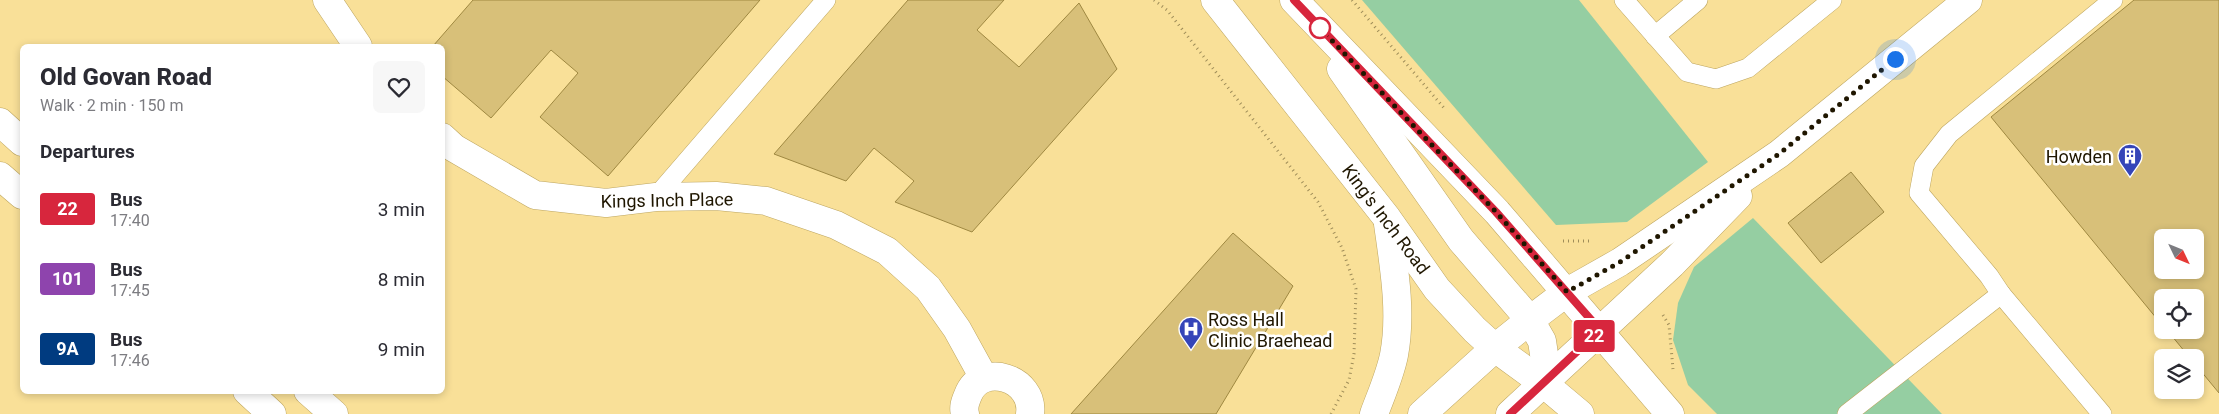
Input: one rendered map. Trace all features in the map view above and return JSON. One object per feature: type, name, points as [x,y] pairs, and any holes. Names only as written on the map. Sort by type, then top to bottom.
[{"type":"main road","points":[[327,0],[357,44]]},
{"type":"main road","name":"King's Inch Road","points":[[1215,0],[1387,218],[1437,289],[1474,330],[1580,414]]},
{"type":"main road","points":[[1293,0],[1496,212],[1600,330],[1670,414]]},
{"type":"main road","points":[[1293,0],[1461,240],[1530,320],[1542,342],[1545,361],[1543,383]]},
{"type":"main road","points":[[1422,414],[1495,348],[1530,320],[1567,292],[1620,262],[1779,154],[1968,0]]},
{"type":"main road","points":[[0,122],[20,140]]},
{"type":"main road","name":"Kings Inch Place","points":[[445,140],[454,148],[535,195],[606,203],[656,197],[716,196],[766,201],[836,225],[887,251],[928,288],[956,329],[984,378]]},
{"type":"main road","points":[[1510,414],[1672,264],[1779,154]]},
{"type":"main road","points":[[0,176],[20,193]]},
{"type":"main road","points":[[1374,414],[1384,390],[1394,356],[1397,325],[1394,267],[1387,218]]},
{"type":"main road","points":[[965,414],[963,408],[971,388],[984,378],[1003,376],[1013,380],[1022,387],[1029,399],[1030,414]]},
{"type":"main road","points":[[249,394],[272,414]]},
{"type":"main road","points":[[311,394],[334,414]]},
{"type":"lane","points":[[656,197],[826,0]]},
{"type":"lane","points":[[1624,0],[1687,72],[1716,79],[1748,68],[1832,0]]},
{"type":"lane","points":[[1655,36],[1698,0]]},
{"type":"lane","points":[[2102,414],[1919,193],[1924,166],[1949,134],[2113,0]]},
{"type":"lane","points":[[1847,414],[2001,294]]},
{"type":"path","points":[[1154,0],[1166,10],[1318,202],[1342,248],[1356,289],[1354,354],[1349,380],[1331,414]]},
{"type":"green space","points":[[1362,0],[1579,0],[1708,162],[1627,222],[1556,225]]},
{"type":"green space","points":[[1753,218],[1942,414],[1717,414],[1688,385],[1673,340],[1678,303],[1694,267]]},
{"type":"building","points":[[473,0],[760,0],[608,176],[540,117],[578,73],[551,50],[491,118],[445,79],[445,44],[435,44]]},
{"type":"building","points":[[908,0],[1004,0],[977,30],[1019,67],[1079,3],[1117,69],[972,232],[895,202],[914,181],[874,148],[846,181],[774,154]]},
{"type":"building","name":"Howden","points":[[2134,0],[2219,0],[2219,393],[2204,375],[2204,349],[2183,349],[2174,339],[2204,339],[2204,289],[2154,289],[2154,315],[1991,117]]},
{"type":"building","points":[[1851,172],[1884,212],[1821,263],[1788,223]]},
{"type":"building","name":"Ross Hall Clinic Braehead","points":[[1233,233],[1293,286],[1216,414],[1071,414]]},
{"type":"bus line","name":"22","points":[[1294,0],[1496,212],[1600,330],[1510,414]]},
{"type":"place","name":"Howden","points":[[2130,177]]},
{"type":"place","name":"Ross Hall Clinic Braehead","points":[[1191,350]]},
{"type":"route","points":[[1320,28],[1496,212],[1567,292],[1620,262],[1779,154],[1895,59]]}]
